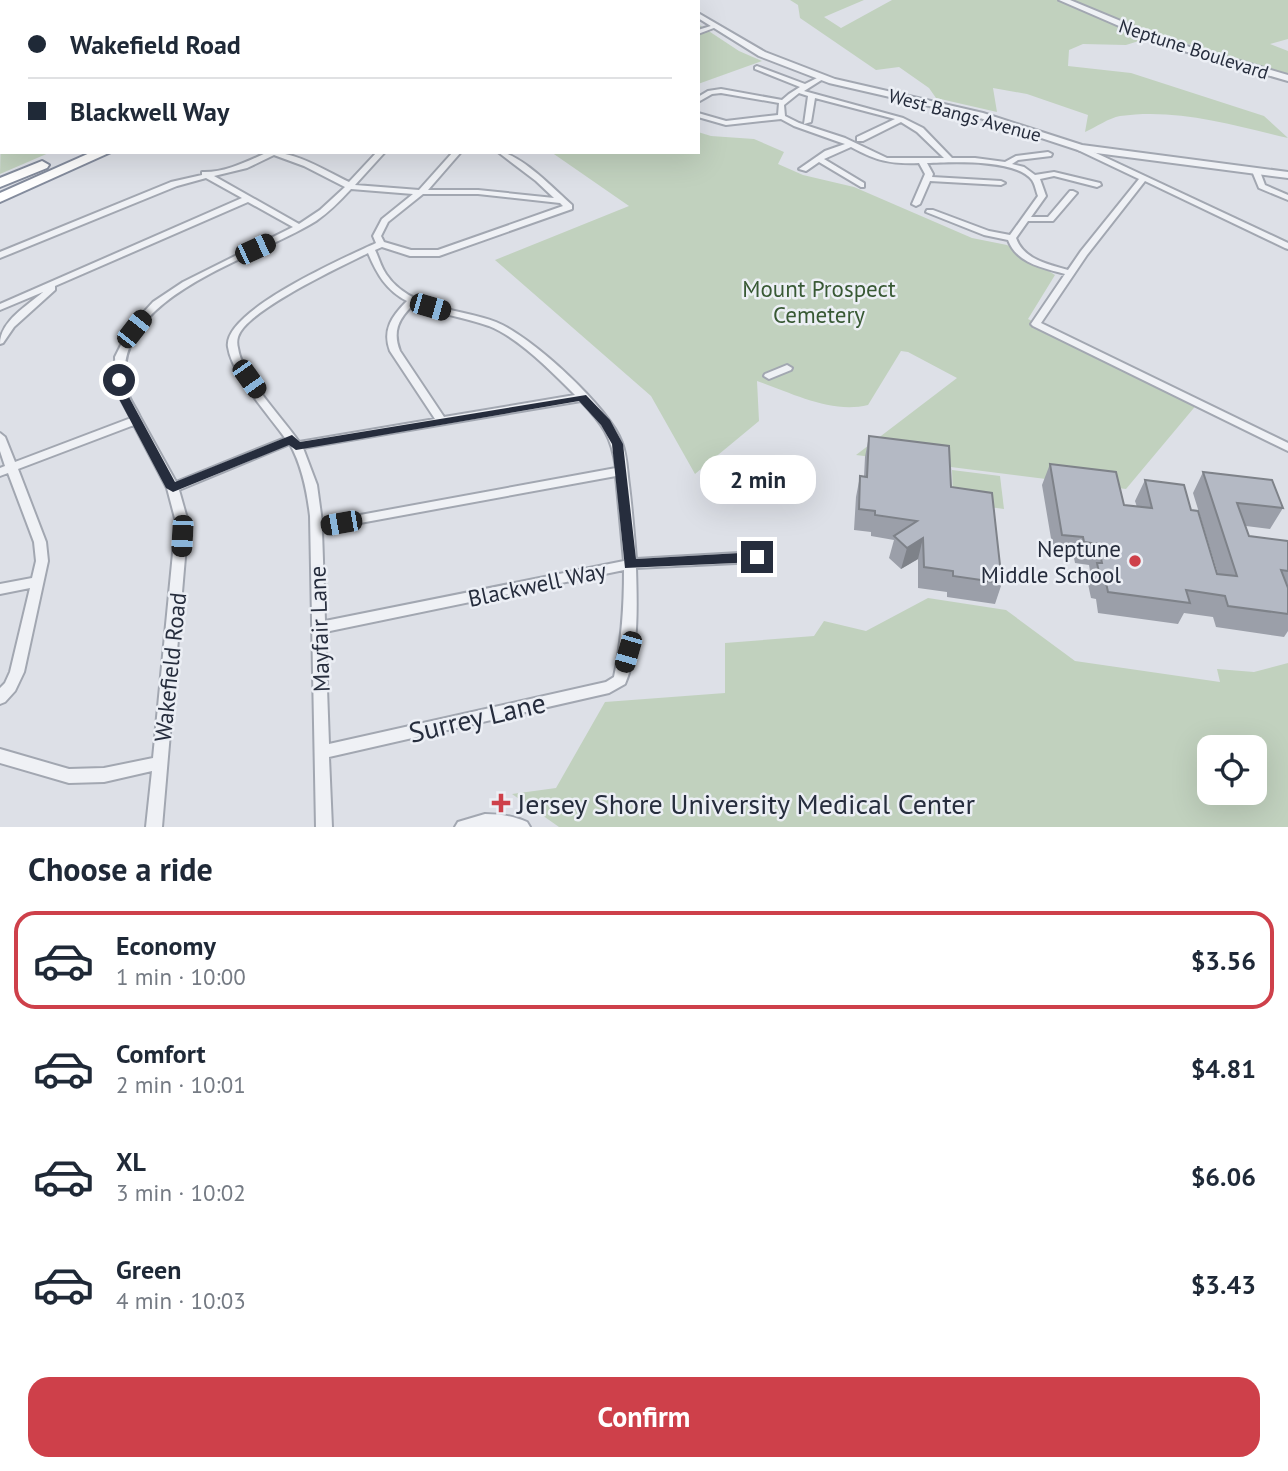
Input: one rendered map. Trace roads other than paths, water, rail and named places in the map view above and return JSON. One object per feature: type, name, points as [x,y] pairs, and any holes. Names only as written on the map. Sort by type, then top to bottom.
[{"type":"highway","points":[[0,184],[68,154]]},
{"type":"highway","points":[[0,198],[99,154]]},
{"type":"street","name":"Neptune Boulevard","points":[[1063,0],[1166,43],[1288,78]]},
{"type":"street","name":"West Bangs Avenue","points":[[700,16],[762,54],[821,78],[992,118],[1081,148],[1288,175]]},
{"type":"street","points":[[700,31],[716,26]]},
{"type":"street","points":[[757,68],[812,95],[901,119],[920,130],[949,159]]},
{"type":"street","points":[[700,99],[710,92],[721,91],[783,102],[821,78]]},
{"type":"street","points":[[807,122],[812,95]]},
{"type":"street","points":[[782,117],[783,102]]},
{"type":"street","points":[[700,116],[726,123],[782,117],[803,129],[850,144],[885,160],[976,159],[1005,165],[1032,178],[1042,196],[1012,238]]},
{"type":"street","points":[[860,139],[901,119]]},
{"type":"street","points":[[803,169],[850,144]]},
{"type":"street","points":[[1081,148],[1288,246]]},
{"type":"street","points":[[0,255],[174,184],[244,166],[273,154]]},
{"type":"street","points":[[278,154],[296,159],[352,187],[420,192],[478,192],[563,201]]},
{"type":"street","name":"Wakefield Road","points":[[154,827],[182,536],[180,511],[173,488],[121,390],[118,367],[126,342],[144,316],[190,281],[299,227],[327,209],[352,187],[379,154]]},
{"type":"street","points":[[455,154],[420,192],[385,221],[377,236],[376,246],[383,277],[413,300],[485,321],[507,331],[582,397],[612,432],[617,444],[630,564]]},
{"type":"street","points":[[376,246],[410,253],[439,253],[569,207],[504,154]]},
{"type":"street","points":[[1005,165],[1016,158],[1048,154]]},
{"type":"street","points":[[820,159],[861,185]]},
{"type":"street","points":[[916,204],[929,170],[922,161]]},
{"type":"street","points":[[1256,171],[1262,186],[1288,198]]},
{"type":"street","points":[[205,174],[299,227]]},
{"type":"street","points":[[1032,178],[1054,174],[1097,185]]},
{"type":"street","points":[[927,179],[1001,183]]},
{"type":"street","points":[[1143,179],[1123,201],[1036,324],[1288,447]]},
{"type":"street","points":[[1026,219],[1050,219],[1073,193]]},
{"type":"street","points":[[0,307],[247,199]]},
{"type":"street","points":[[930,212],[988,233],[1012,238]]},
{"type":"street","points":[[1012,238],[1015,247],[1026,256],[1071,273]]},
{"type":"street","name":"Mayfair Lane","points":[[324,827],[316,527],[311,488],[294,443],[235,359],[232,346],[234,333],[258,311],[355,254],[376,246]]},
{"type":"street","points":[[0,341],[11,325],[61,282]]},
{"type":"street","points":[[413,300],[394,321],[391,340],[395,351],[442,422]]},
{"type":"street","points":[[0,320],[11,325]]},
{"type":"street","points":[[769,376],[787,368]]},
{"type":"street","points":[[173,488],[294,443],[442,422],[582,397]]},
{"type":"street","points":[[6,470],[136,420]]},
{"type":"street","points":[[0,437],[6,470],[40,542],[42,561],[17,672],[10,687],[0,698]]},
{"type":"street","points":[[316,527],[622,471]]},
{"type":"street","name":"Blackwell Way","points":[[319,628],[630,564],[757,557]]},
{"type":"street","name":"Surrey Lane","points":[[323,752],[609,687],[620,680],[630,633],[630,564]]},
{"type":"street","points":[[0,589],[38,582]]},
{"type":"street","points":[[0,756],[69,776],[104,775],[160,763]]},
{"type":"street","points":[[463,827],[485,821],[510,822],[522,827]]},
{"type":"place","name":"Neptune Middle School","points":[[1135,561]]},
{"type":"place","name":"Jersey Shore University Medical Center","points":[[501,803]]},
{"type":"park label","name":"Mount Prospect Cemetery","points":[[819,301]]}]
